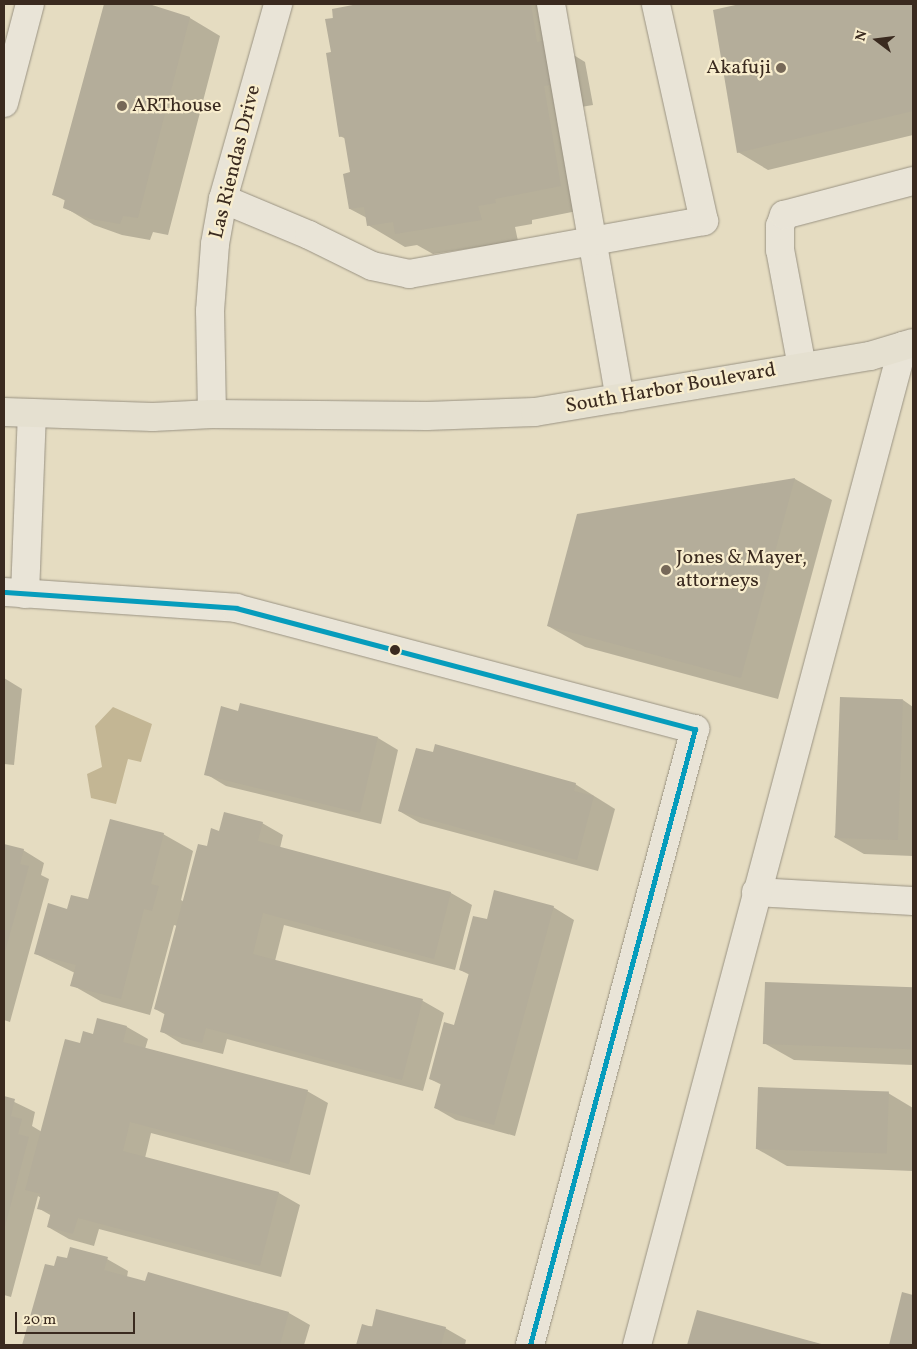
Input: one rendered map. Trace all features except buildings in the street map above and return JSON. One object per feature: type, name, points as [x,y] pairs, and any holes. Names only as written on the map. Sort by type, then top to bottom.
[{"type":"main road","name":"South Harbor Boulevard","points":[[212,414],[427,416],[534,412],[870,356],[908,345]]},
{"type":"main road","points":[[4,412],[153,417],[212,414]]},
{"type":"street","points":[[4,103],[30,4]]},
{"type":"street","name":"Las Riendas Drive","points":[[212,414],[211,282],[223,199],[278,4]]},
{"type":"street","points":[[551,4],[620,398]]},
{"type":"street","points":[[223,199],[310,235],[372,266],[409,274],[593,243],[704,221],[656,4]]},
{"type":"street","points":[[802,368],[780,250],[780,226],[784,215],[913,181]]},
{"type":"street","points":[[637,1345],[756,892],[908,345]]},
{"type":"street","points":[[32,414],[14,593],[236,608],[695,729],[530,1345]]},
{"type":"street","points":[[756,892],[913,901]]},
{"type":"shaded area","points":[[113,707],[152,724],[141,762],[128,759],[116,804],[91,798],[87,774],[102,767],[95,726]]},
{"type":"transit line","points":[[4,592],[236,608],[695,729],[530,1345]]},
{"type":"place","name":"Akafuji","points":[[781,68]]},
{"type":"place","name":"ARThouse","points":[[122,106]]},
{"type":"place","name":"Jones & Mayer, attorneys","points":[[666,570]]}]
